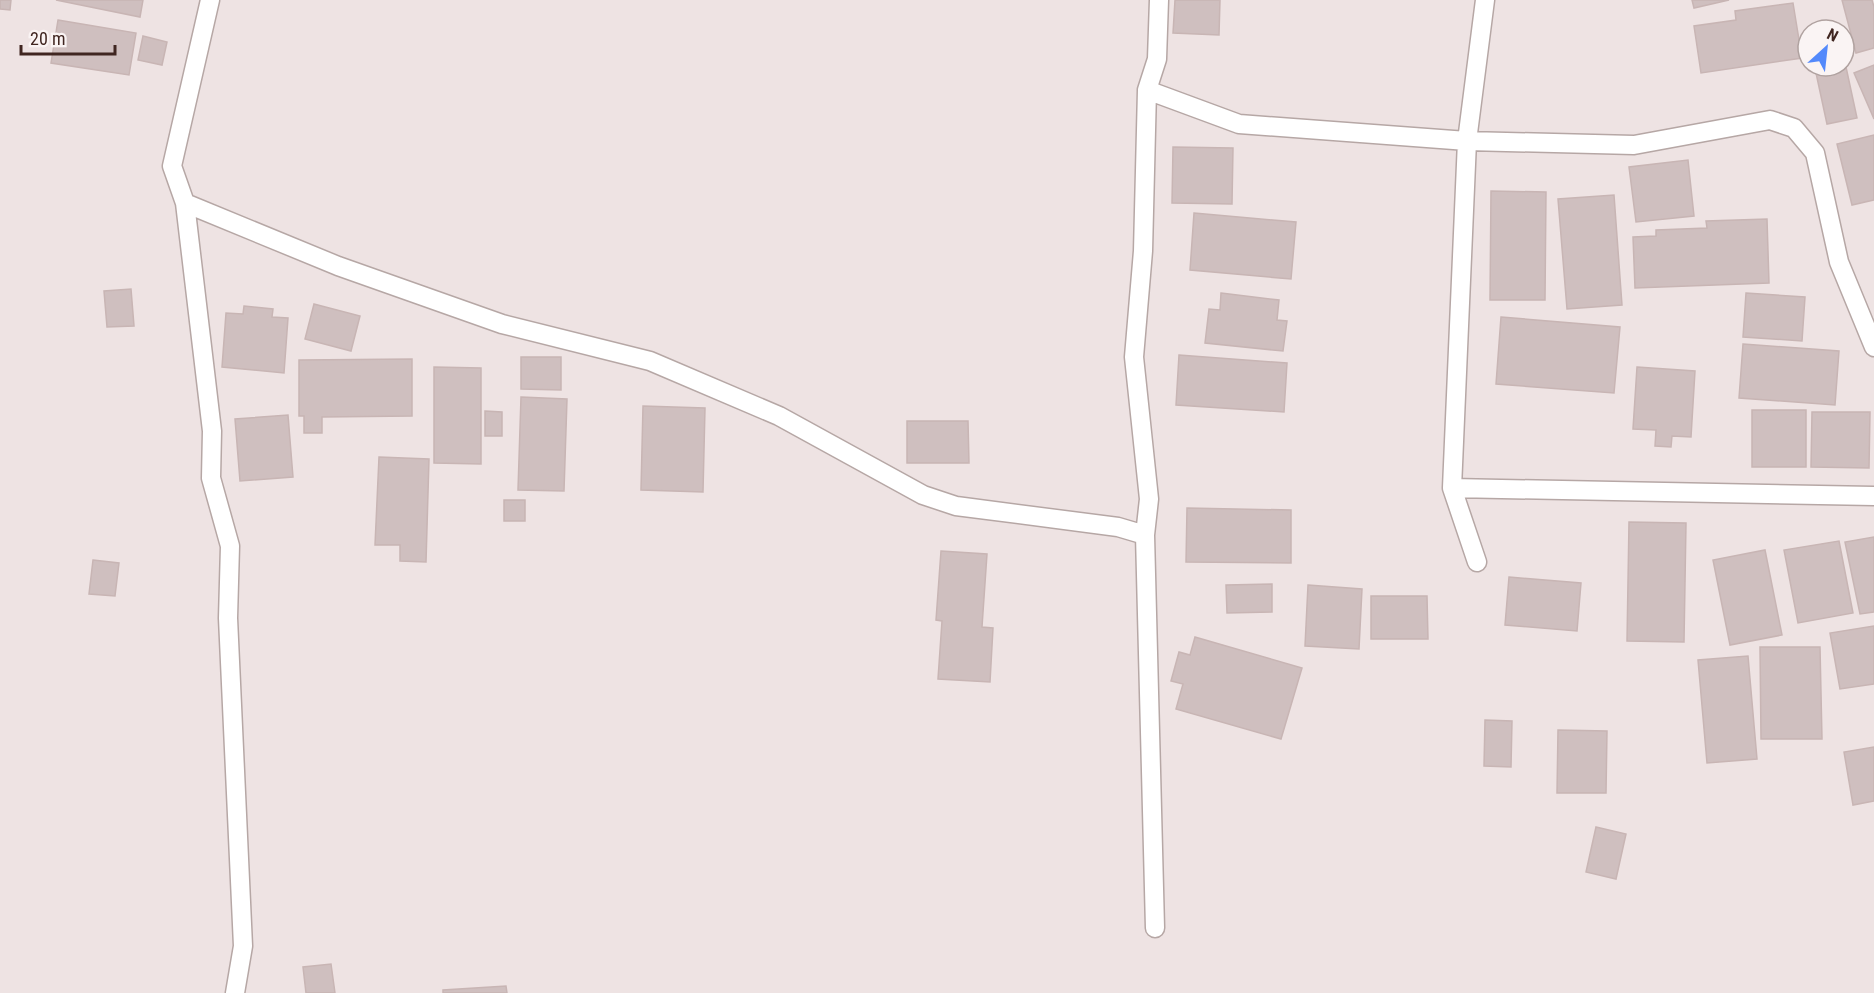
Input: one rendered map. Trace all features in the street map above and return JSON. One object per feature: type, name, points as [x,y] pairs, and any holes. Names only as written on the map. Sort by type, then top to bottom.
[{"type":"street","points":[[210,0],[172,166],[185,203],[212,431],[212,478],[230,546],[228,618],[243,946],[235,993]]},
{"type":"street","points":[[1155,928],[1145,535],[1149,499],[1134,357],[1143,251],[1147,90],[1157,59],[1159,0]]},
{"type":"street","points":[[1477,562],[1452,488],[1467,141],[1485,0]]},
{"type":"street","points":[[1147,90],[1239,124],[1467,141],[1634,145],[1770,120],[1794,129],[1815,153],[1839,262],[1874,347]]},
{"type":"street","points":[[185,203],[338,266],[502,324],[650,361],[779,416],[923,495],[956,506],[1118,527],[1145,535]]},
{"type":"street","points":[[1452,488],[1874,496]]},
{"type":"building","points":[[0,0],[11,0],[10,10],[0,9]]},
{"type":"building","points":[[56,0],[143,0],[140,17]]},
{"type":"building","points":[[1175,0],[1220,0],[1219,35],[1173,33]]},
{"type":"building","points":[[1692,0],[1729,0],[1694,8]]},
{"type":"building","points":[[1842,0],[1872,0],[1874,48],[1856,53],[1856,18],[1847,18]]},
{"type":"building","points":[[1793,3],[1796,21],[1796,59],[1701,73],[1694,26],[1736,20],[1735,11]]},
{"type":"building","points":[[58,20],[136,33],[129,75],[51,63]]},
{"type":"building","points":[[143,36],[167,42],[162,65],[138,60]]},
{"type":"building","points":[[1874,65],[1874,119],[1856,78],[1856,72]]},
{"type":"building","points":[[1817,78],[1848,78],[1857,118],[1827,124]]},
{"type":"building","points":[[1874,135],[1874,200],[1852,205],[1837,144]]},
{"type":"building","points":[[1173,147],[1233,148],[1232,204],[1172,203]]},
{"type":"building","points":[[1688,160],[1694,216],[1636,222],[1629,167]]},
{"type":"building","points":[[1491,191],[1546,192],[1545,300],[1490,300]]},
{"type":"building","points":[[1614,195],[1622,305],[1567,309],[1558,199]]},
{"type":"building","points":[[1194,213],[1296,222],[1291,279],[1190,270]]},
{"type":"building","points":[[1767,219],[1769,283],[1635,288],[1633,237],[1656,236],[1656,230],[1707,228],[1706,221]]},
{"type":"building","points":[[131,289],[134,326],[107,327],[104,291]]},
{"type":"building","points":[[1221,293],[1279,300],[1277,320],[1287,321],[1283,351],[1205,343],[1209,309],[1220,310]]},
{"type":"building","points":[[1746,293],[1805,297],[1802,341],[1743,337]]},
{"type":"building","points":[[314,304],[360,316],[351,351],[305,339]]},
{"type":"building","points":[[244,306],[273,309],[272,317],[288,318],[284,373],[222,367],[226,313],[243,314]]},
{"type":"building","points":[[1501,317],[1620,327],[1614,393],[1496,384]]},
{"type":"building","points":[[1743,344],[1839,351],[1835,405],[1739,398]]},
{"type":"building","points":[[1179,355],[1287,363],[1284,412],[1176,405]]},
{"type":"building","points":[[521,357],[561,357],[561,390],[521,389]]},
{"type":"building","points":[[412,359],[412,416],[322,417],[322,433],[304,433],[304,416],[299,416],[299,360]]},
{"type":"building","points":[[434,367],[481,368],[481,464],[434,463]]},
{"type":"building","points":[[1637,367],[1695,371],[1691,437],[1672,436],[1671,447],[1655,446],[1656,430],[1633,429]]},
{"type":"building","points":[[521,397],[567,399],[564,491],[518,490]]},
{"type":"building","points":[[643,406],[705,408],[703,492],[641,490]]},
{"type":"building","points":[[1752,410],[1806,410],[1806,467],[1752,467]]},
{"type":"building","points":[[485,411],[502,412],[502,436],[485,436]]},
{"type":"building","points":[[1812,412],[1870,412],[1869,468],[1811,467]]},
{"type":"building","points":[[288,415],[293,477],[240,481],[235,419]]},
{"type":"building","points":[[907,421],[968,421],[969,463],[907,463]]},
{"type":"building","points":[[379,457],[429,459],[426,562],[400,561],[400,545],[375,545]]},
{"type":"building","points":[[504,500],[525,500],[525,521],[504,521]]},
{"type":"building","points":[[1187,508],[1291,510],[1291,563],[1186,562]]},
{"type":"building","points":[[1629,522],[1686,523],[1684,642],[1627,641]]},
{"type":"building","points":[[1874,537],[1874,612],[1860,614],[1845,542]]},
{"type":"building","points":[[1839,541],[1853,613],[1798,623],[1784,550]]},
{"type":"building","points":[[1765,550],[1782,635],[1730,645],[1713,560]]},
{"type":"building","points":[[941,551],[987,554],[982,627],[993,628],[990,682],[938,679],[942,621],[936,620]]},
{"type":"building","points":[[93,560],[119,563],[115,596],[89,594]]},
{"type":"building","points":[[1509,577],[1581,583],[1577,631],[1505,625]]},
{"type":"building","points":[[1272,584],[1272,612],[1227,613],[1226,585]]},
{"type":"building","points":[[1308,585],[1362,589],[1359,649],[1305,646]]},
{"type":"building","points":[[1371,596],[1427,596],[1428,639],[1371,639]]},
{"type":"building","points":[[1874,626],[1874,684],[1840,689],[1830,633]]},
{"type":"building","points":[[1195,637],[1302,668],[1281,739],[1176,709],[1183,684],[1171,681],[1179,652],[1190,655]]},
{"type":"building","points":[[1760,647],[1820,647],[1822,739],[1761,739]]},
{"type":"building","points":[[1748,656],[1757,759],[1707,763],[1698,660]]},
{"type":"building","points":[[1485,720],[1512,721],[1511,767],[1484,766]]},
{"type":"building","points":[[1558,730],[1607,731],[1606,793],[1557,793]]},
{"type":"building","points":[[1874,747],[1874,801],[1853,805],[1844,752]]},
{"type":"building","points":[[1596,827],[1626,834],[1616,879],[1586,872]]},
{"type":"building","points":[[331,964],[335,993],[306,993],[303,967]]},
{"type":"building","points":[[506,986],[507,993],[443,993],[443,990]]}]
